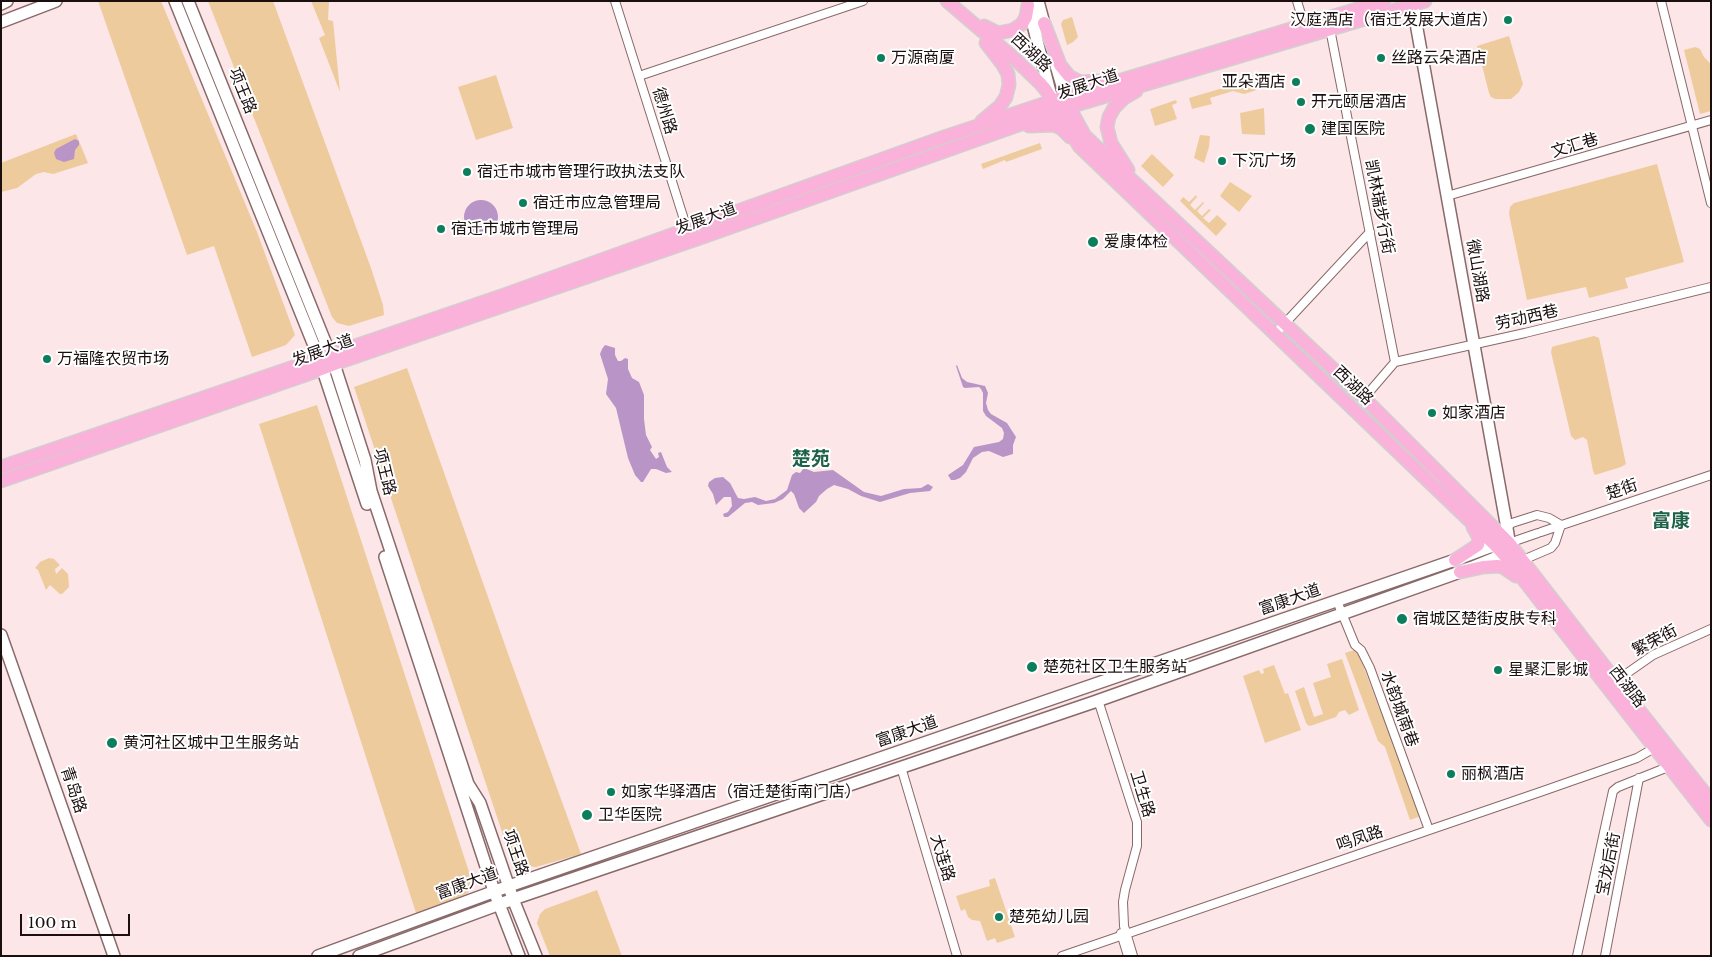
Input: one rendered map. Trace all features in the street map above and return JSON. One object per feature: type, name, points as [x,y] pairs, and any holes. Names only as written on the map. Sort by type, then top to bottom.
[{"type":"main road","name":"西湖路","points":[[948,1],[958,12],[1030,72],[1061,104],[1085,136],[1364,398],[1509,543],[1616,682],[1659,745],[1668,767],[1711,820]]},
{"type":"main road","name":"发展大道","points":[[1,481],[504,295],[944,137],[1061,104],[1304,24],[1384,1]]},
{"type":"main road","points":[[958,12],[993,32],[1003,33],[1013,30],[1022,24],[1031,2]]},
{"type":"main road","name":"发展大道","points":[[1150,76],[1330,28],[1416,2]]},
{"type":"main road","points":[[944,137],[973,125],[992,114],[1006,97],[1009,85],[1008,74],[1004,64],[958,12]]},
{"type":"main road","points":[[1044,23],[1060,65],[1069,76],[1077,81],[1086,82],[1150,76]]},
{"type":"main road","points":[[1149,196],[1116,152],[1111,143],[1107,127],[1109,117],[1114,108],[1150,76]]},
{"type":"main road","name":"发展大道","points":[[1,467],[703,237],[1020,126],[1061,104]]},
{"type":"main road","name":"西湖路","points":[[1061,104],[1079,146],[1455,506],[1500,535],[1505,556],[1533,593],[1659,745],[1711,801]]},
{"type":"main road","points":[[1020,126],[1054,125],[1061,128],[1079,146]]},
{"type":"main road","points":[[1455,506],[1477,532],[1480,541],[1457,566]]},
{"type":"main road","points":[[1457,566],[1503,567],[1514,574],[1533,593]]},
{"type":"street","points":[[1,4],[7,1]]},
{"type":"street","points":[[1,22],[56,1]]},
{"type":"street","name":"项王路","points":[[174,1],[326,362],[494,891],[519,956]]},
{"type":"street","name":"项王路","points":[[188,1],[365,460],[371,491],[468,784],[480,803],[513,899],[536,956]]},
{"type":"street","name":"德州路","points":[[615,1],[687,229]]},
{"type":"street","points":[[639,76],[863,1]]},
{"type":"street","points":[[1297,1],[1304,24]]},
{"type":"street","points":[[1661,1],[1711,203]]},
{"type":"street","points":[[1031,2],[1044,23],[1061,104]]},
{"type":"street","points":[[1031,2],[1061,104]]},
{"type":"street","name":"微山湖路","points":[[1416,2],[1447,196],[1474,345],[1500,535]]},
{"type":"street","name":"凯林瑞步行街","points":[[1330,28],[1395,362]]},
{"type":"street","name":"文汇巷","points":[[1447,196],[1711,120]]},
{"type":"street","points":[[1275,334],[1370,232]]},
{"type":"street","name":"劳动西巷","points":[[1395,362],[1474,345],[1711,287]]},
{"type":"street","points":[[1364,398],[1395,362]]},
{"type":"street","name":"楚街","points":[[1509,543],[1711,475]]},
{"type":"street","points":[[1500,535],[1540,515],[1554,520],[1560,525],[1555,543],[1551,548],[1523,560],[1505,556],[1509,551],[1509,543]]},
{"type":"street","name":"富康大道","points":[[359,956],[513,899],[1096,701],[1342,613],[1457,566],[1500,535]]},
{"type":"street","name":"富康大道","points":[[318,956],[494,891],[1337,601],[1457,566],[1505,556]]},
{"type":"street","name":"水韵城南巷","points":[[1337,601],[1355,645],[1361,650],[1370,668],[1429,830]]},
{"type":"street","name":"繁荣街","points":[[1616,682],[1653,655],[1711,630]]},
{"type":"street","name":"青岛路","points":[[1,635],[114,956]]},
{"type":"street","name":"卫生路","points":[[1096,701],[1134,828],[1132,848],[1119,896],[1119,920],[1133,956]]},
{"type":"street","name":"鸣凤路","points":[[1062,956],[1637,758],[1659,745]]},
{"type":"street","name":"大连路","points":[[901,767],[957,956]]},
{"type":"street","points":[[1577,956],[1611,797],[1618,787],[1668,767]]},
{"type":"street","name":"宝龙后街","points":[[1605,956],[1639,778]]},
{"type":"street","name":"卫生路","points":[[1124,935],[1128,956]]},
{"type":"shaded area","points":[[98,1],[161,1],[257,232],[295,335],[286,345],[252,357],[214,246],[187,255]]},
{"type":"shaded area","points":[[208,1],[273,1],[371,268],[383,305],[384,315],[349,326],[337,323],[332,317]]},
{"type":"shaded area","points":[[311,1],[329,1],[328,20],[333,21],[340,92],[319,38],[325,35]]},
{"type":"shaded area","points":[[1072,17],[1078,37],[1067,45],[1061,24],[1063,20]]},
{"type":"shaded area","points":[[1509,36],[1523,84],[1519,92],[1511,99],[1495,99],[1489,93],[1477,46]]},
{"type":"shaded area","points":[[1695,47],[1700,49],[1704,57],[1711,64],[1711,111],[1700,114],[1684,50]]},
{"type":"shaded area","points":[[496,75],[513,128],[476,140],[458,87]]},
{"type":"shaded area","points":[[1257,78],[1260,89],[1244,94],[1233,91],[1210,98],[1212,104],[1192,109],[1189,98]]},
{"type":"shaded area","points":[[1176,100],[1177,103],[1172,105],[1177,119],[1155,126],[1150,109]]},
{"type":"shaded area","points":[[1264,108],[1265,135],[1242,134],[1240,113]]},
{"type":"shaded area","points":[[76,134],[88,163],[53,174],[44,172],[36,174],[17,188],[1,192],[1,163]]},
{"type":"shaded area","points":[[1200,135],[1210,136],[1204,163],[1194,158]]},
{"type":"shaded area","points":[[75,139],[79,141],[79,145],[75,150],[74,159],[64,162],[56,159],[54,153],[56,149]]},
{"type":"shaded area","points":[[1040,143],[1042,149],[983,169],[981,164]]},
{"type":"shaded area","points":[[1152,154],[1174,175],[1163,187],[1141,166]]},
{"type":"shaded area","points":[[1657,164],[1684,262],[1625,278],[1628,288],[1589,298],[1586,287],[1527,300],[1509,214],[1510,207],[1514,203]]},
{"type":"shaded area","points":[[1230,182],[1252,196],[1239,212],[1220,196]]},
{"type":"shaded area","points":[[1196,195],[1197,197],[1190,205],[1195,210],[1203,202],[1197,211],[1202,216],[1209,209],[1211,210],[1203,218],[1209,223],[1217,215],[1227,224],[1216,236],[1180,201],[1183,197],[1189,202]]},
{"type":"shaded area","points":[[481,200],[488,201],[493,205],[497,210],[497,224],[493,229],[488,233],[481,234],[474,233],[469,229],[465,224],[464,217],[465,210],[469,205],[474,201]]},
{"type":"shaded area","points":[[1594,336],[1599,338],[1626,464],[1595,475],[1587,440],[1583,437],[1575,440],[1571,436],[1551,352],[1552,347]]},
{"type":"shaded area","points":[[605,345],[615,348],[615,355],[618,361],[625,358],[628,359],[628,369],[632,378],[639,382],[644,395],[644,419],[646,435],[652,447],[650,450],[656,459],[659,457],[658,453],[661,452],[667,467],[672,472],[666,473],[651,469],[643,482],[635,475],[628,458],[616,408],[606,394],[608,379],[600,354]]},
{"type":"shaded area","points":[[957,365],[962,378],[967,382],[985,386],[988,393],[986,403],[988,410],[991,414],[1007,423],[1016,437],[1013,445],[1013,454],[1003,457],[989,451],[982,452],[973,458],[966,472],[960,478],[951,480],[948,475],[963,465],[974,447],[999,442],[1003,439],[1004,433],[1002,428],[986,416],[983,411],[983,393],[981,389],[979,387],[963,387]]},
{"type":"shaded area","points":[[407,368],[581,854],[536,867],[522,866],[509,853],[354,387]]},
{"type":"shaded area","points":[[317,405],[471,878],[468,893],[417,916],[259,424]]},
{"type":"shaded area","points":[[804,468],[814,472],[833,470],[864,492],[881,496],[904,489],[921,488],[928,484],[933,487],[930,491],[910,493],[880,502],[834,485],[819,496],[816,502],[804,513],[799,508],[791,491],[783,499],[774,503],[758,505],[752,502],[745,503],[728,517],[724,517],[723,514],[728,512],[732,506],[731,497],[724,497],[716,505],[713,494],[708,486],[709,482],[715,478],[723,477],[730,483],[738,498],[755,497],[766,501],[775,499],[787,490],[792,475],[796,472],[800,473]]},
{"type":"shaded area","points":[[49,558],[54,559],[60,565],[55,569],[56,574],[62,568],[68,574],[69,587],[62,594],[50,585],[46,590],[38,570],[35,568],[40,562]]},
{"type":"shaded area","points":[[1357,649],[1379,708],[1383,711],[1421,816],[1410,820],[1385,747],[1378,741],[1345,653]]},
{"type":"shaded area","points":[[1342,659],[1359,710],[1349,715],[1345,710],[1339,712],[1336,717],[1309,726],[1306,723],[1295,691],[1304,687],[1314,717],[1323,714],[1313,683],[1331,677],[1327,664]]},
{"type":"shaded area","points":[[1274,665],[1285,694],[1288,693],[1301,730],[1265,743],[1243,676],[1259,670],[1261,674],[1264,673],[1263,669]]},
{"type":"shaded area","points":[[995,878],[1015,937],[997,943],[995,938],[987,941],[980,921],[972,920],[968,917],[965,909],[961,911],[956,896],[990,886],[989,880]]},
{"type":"shaded area","points":[[597,890],[622,956],[550,956],[537,923],[540,914],[545,909]]},
{"type":"place","name":"汉庭酒店（宿迁发展大道店）","points":[[1508,20]]},
{"type":"place","name":"万源商厦","points":[[881,58]]},
{"type":"place","name":"丝路云朵酒店","points":[[1381,58]]},
{"type":"place","name":"亚朵酒店","points":[[1296,82]]},
{"type":"place","name":"开元颐居酒店","points":[[1301,102]]},
{"type":"place","name":"建国医院","points":[[1310,129]]},
{"type":"place","name":"下沉广场","points":[[1222,161]]},
{"type":"place","name":"宿迁市城市管理行政执法支队","points":[[467,172]]},
{"type":"place","name":"宿迁市应急管理局","points":[[523,203]]},
{"type":"place","name":"宿迁市城市管理局","points":[[441,229]]},
{"type":"place","name":"爱康体检","points":[[1093,242]]},
{"type":"place","name":"万福隆农贸市场","points":[[47,359]]},
{"type":"place","name":"如家酒店","points":[[1432,413]]},
{"type":"place","name":"宿城区楚街皮肤专科","points":[[1402,619]]},
{"type":"place","name":"楚苑社区卫生服务站","points":[[1032,667]]},
{"type":"place","name":"星聚汇影城","points":[[1498,670]]},
{"type":"place","name":"黄河社区城中卫生服务站","points":[[112,743]]},
{"type":"place","name":"丽枫酒店","points":[[1451,774]]},
{"type":"place","name":"如家华驿酒店（宿迁楚街南门店）","points":[[611,792]]},
{"type":"place","name":"卫华医院","points":[[587,815]]},
{"type":"place","name":"楚苑幼儿园","points":[[999,917]]},
{"type":"district","name":"楚苑","points":[[811,460]]},
{"type":"district","name":"富康","points":[[1671,522]]}]
